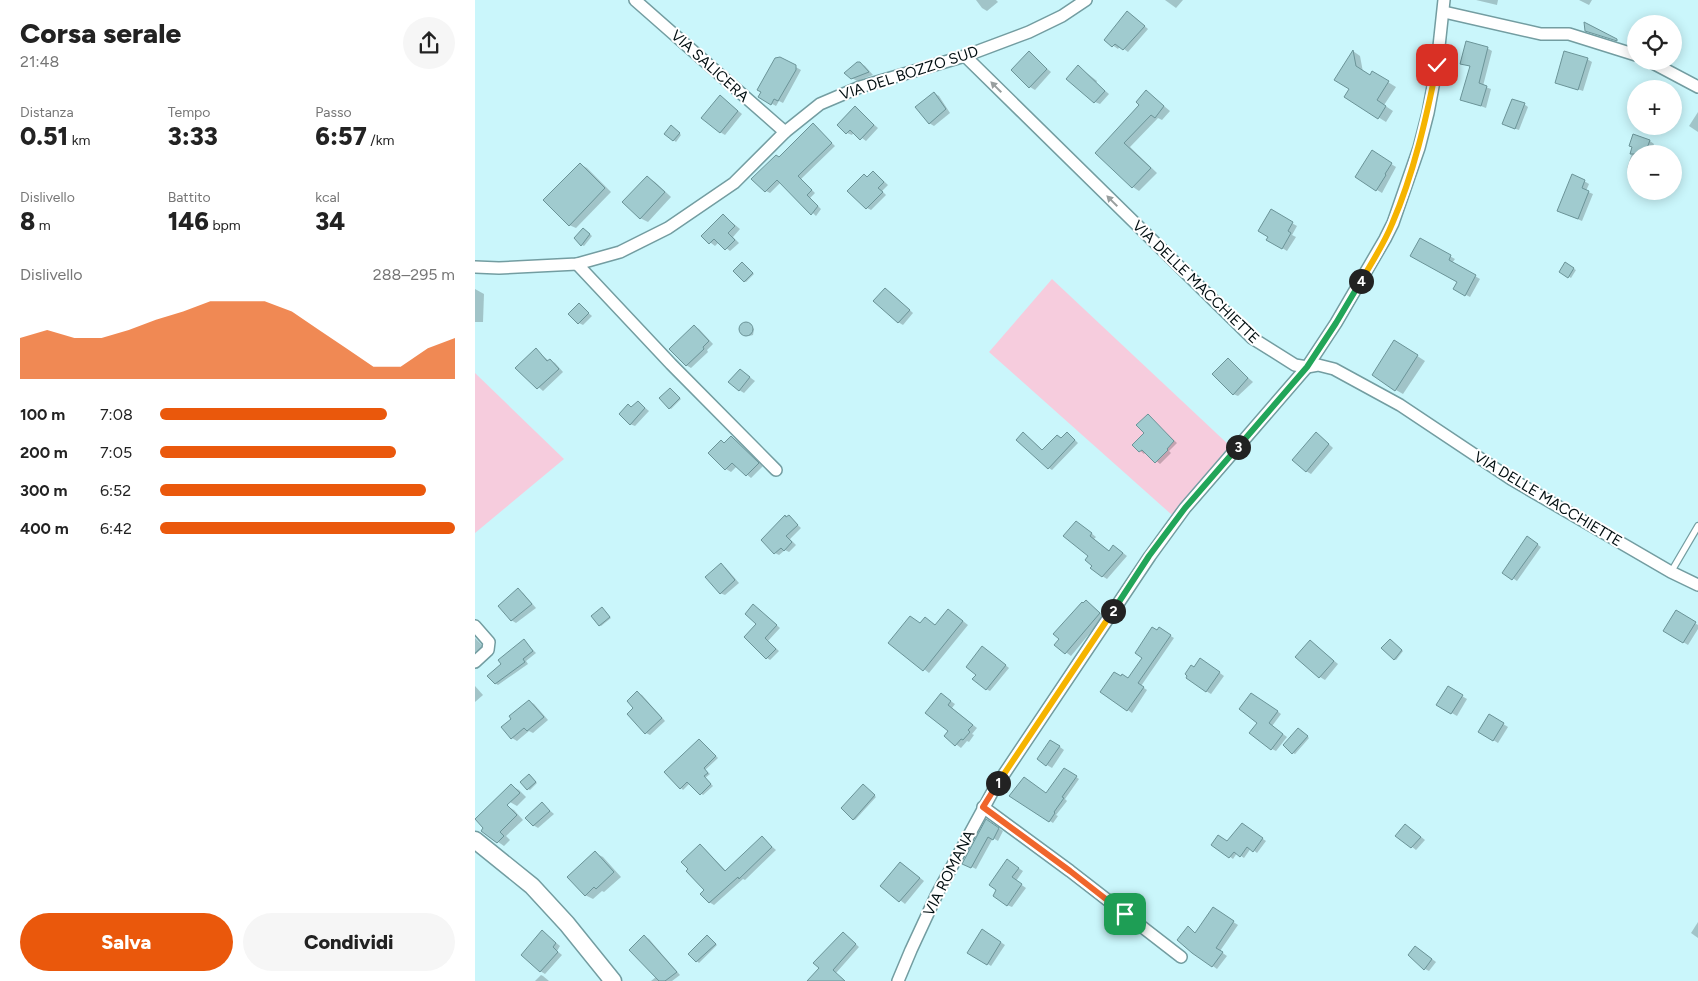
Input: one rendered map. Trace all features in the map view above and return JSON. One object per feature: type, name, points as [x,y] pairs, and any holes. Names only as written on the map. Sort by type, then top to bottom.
[{"type":"main road","points":[[475,840],[532,886],[567,924],[613,981]]},
{"type":"street","name":"VIA SALICERA","points":[[635,0],[785,132]]},
{"type":"street","name":"VIA DEL BOZZO SUD","points":[[475,267],[499,268],[577,264],[620,252],[668,228],[734,183],[785,132],[820,104],[860,87],[965,56],[1037,28],[1062,16],[1086,0]]},
{"type":"street","name":"VIA ROMANA","points":[[898,981],[937,894],[983,807],[1056,694],[1088,650],[1149,556],[1185,508],[1307,367],[1336,323],[1385,240],[1393,223],[1419,148],[1428,113],[1437,65],[1445,0]]},
{"type":"street","points":[[1444,12],[1541,34],[1569,34],[1627,52]]},
{"type":"street","name":"VIA DELLE MACCHIETTE","points":[[965,56],[1252,338],[1295,365],[1307,367],[1318,365],[1334,369],[1400,405],[1511,478],[1671,572],[1698,585]]},
{"type":"street","points":[[1666,70],[1698,87]]},
{"type":"street","points":[[577,264],[678,371],[776,470]]},
{"type":"street","points":[[475,626],[489,642],[488,650],[475,662]]},
{"type":"street","points":[[983,807],[1070,871],[1181,957]]},
{"type":"lane","points":[[1671,572],[1698,526]]},
{"type":"shaded area","points":[[1052,279],[1230,446],[1172,515],[989,352]]},
{"type":"shaded area","points":[[475,373],[564,459],[475,533]]},
{"type":"building","points":[[1127,11],[1145,26],[1123,50],[1115,44],[1112,47],[1104,40]]},
{"type":"building","points":[[1584,22],[1617,39],[1617,41],[1585,31]]},
{"type":"building","points":[[1466,41],[1488,47],[1479,83],[1487,86],[1481,106],[1460,100],[1470,66],[1460,64]]},
{"type":"building","points":[[1353,50],[1356,66],[1370,75],[1372,71],[1389,81],[1377,100],[1386,106],[1378,119],[1344,97],[1349,89],[1334,80]]},
{"type":"building","points":[[1029,51],[1047,69],[1029,88],[1011,70]]},
{"type":"building","points":[[1564,51],[1588,58],[1578,90],[1555,83]]},
{"type":"building","points":[[780,57],[796,65],[796,70],[778,101],[774,99],[771,105],[758,97],[761,92],[757,90],[775,58]]},
{"type":"building","points":[[857,62],[860,62],[869,72],[851,79],[844,73]]},
{"type":"building","points":[[1078,65],[1105,91],[1094,103],[1066,79]]},
{"type":"building","points":[[1146,90],[1164,106],[1155,118],[1151,115],[1124,143],[1151,168],[1132,188],[1095,153],[1139,105],[1136,102]]},
{"type":"building","points":[[934,92],[946,109],[929,124],[915,107]]},
{"type":"building","points":[[720,95],[738,111],[720,133],[701,118]]},
{"type":"building","points":[[1512,99],[1525,103],[1515,129],[1502,124]]},
{"type":"building","points":[[855,106],[874,125],[860,140],[850,130],[846,134],[837,125]]},
{"type":"building","points":[[813,123],[832,143],[798,176],[812,190],[807,195],[818,206],[811,215],[777,180],[765,192],[751,179],[776,155],[779,157]]},
{"type":"building","points":[[671,125],[680,133],[673,141],[664,134]]},
{"type":"building","points":[[1633,135],[1650,140],[1648,145],[1629,145]]},
{"type":"building","points":[[1372,150],[1392,163],[1376,191],[1355,177]]},
{"type":"building","points":[[580,163],[605,188],[569,226],[543,200]]},
{"type":"building","points":[[873,171],[884,182],[878,188],[883,192],[866,209],[847,191],[864,174],[867,177]]},
{"type":"building","points":[[1572,174],[1585,180],[1582,188],[1589,191],[1578,219],[1557,211]]},
{"type":"building","points":[[647,176],[665,192],[640,219],[622,202]]},
{"type":"building","points":[[1271,209],[1293,222],[1288,231],[1291,233],[1282,249],[1266,240],[1268,237],[1258,231]]},
{"type":"building","points":[[723,214],[735,226],[728,233],[735,240],[725,250],[714,239],[709,244],[701,236]]},
{"type":"building","points":[[583,228],[590,234],[581,246],[574,238]]},
{"type":"building","points":[[1420,238],[1451,255],[1449,260],[1476,275],[1465,296],[1453,289],[1457,282],[1410,256]]},
{"type":"building","points":[[742,262],[753,273],[744,282],[733,271]]},
{"type":"building","points":[[1565,262],[1574,268],[1568,278],[1559,272]]},
{"type":"building","points":[[885,288],[910,310],[898,323],[873,301]]},
{"type":"building","points":[[579,303],[589,313],[578,324],[568,314]]},
{"type":"building","points":[[746,322],[751,324],[753,329],[751,334],[746,336],[741,334],[739,329],[741,324]]},
{"type":"building","points":[[694,325],[709,341],[703,347],[704,349],[686,366],[669,349]]},
{"type":"building","points":[[1394,340],[1418,355],[1395,391],[1372,375]]},
{"type":"building","points":[[536,348],[547,361],[550,359],[559,369],[537,389],[515,368]]},
{"type":"building","points":[[1228,358],[1248,378],[1233,395],[1212,374]]},
{"type":"building","points":[[740,369],[750,377],[739,391],[728,382]]},
{"type":"building","points":[[670,388],[680,398],[669,409],[659,398]]},
{"type":"building","points":[[638,401],[645,408],[630,425],[619,414],[628,404],[631,407]]},
{"type":"building","points":[[1148,414],[1174,441],[1155,463],[1142,450],[1139,452],[1132,445],[1144,433],[1136,425]]},
{"type":"building","points":[[1023,432],[1042,450],[1057,435],[1061,438],[1067,432],[1075,440],[1048,469],[1016,440]]},
{"type":"building","points":[[1316,432],[1329,444],[1306,472],[1292,460]]},
{"type":"building","points":[[731,436],[759,463],[746,476],[732,463],[725,470],[708,453],[721,440],[724,443]]},
{"type":"building","points":[[785,515],[786,517],[789,515],[798,525],[786,536],[792,542],[784,551],[781,548],[774,554],[761,540]]},
{"type":"building","points":[[1076,521],[1092,533],[1090,536],[1109,551],[1113,545],[1123,553],[1102,577],[1090,568],[1092,566],[1085,560],[1088,556],[1063,536]]},
{"type":"building","points":[[1527,536],[1538,544],[1512,580],[1502,573]]},
{"type":"building","points":[[721,563],[735,580],[720,594],[705,577]]},
{"type":"building","points":[[518,588],[532,604],[511,621],[498,606]]},
{"type":"building","points":[[1086,600],[1100,613],[1065,654],[1054,645],[1059,639],[1053,634]]},
{"type":"building","points":[[753,604],[777,625],[765,638],[776,649],[766,659],[744,637],[756,624],[745,614]]},
{"type":"building","points":[[602,607],[610,617],[599,626],[591,616]]},
{"type":"building","points":[[948,609],[963,621],[923,671],[888,643],[910,616],[920,623],[925,617],[935,625]]},
{"type":"building","points":[[1676,610],[1696,622],[1683,643],[1663,631]]},
{"type":"building","points":[[1152,627],[1157,630],[1159,627],[1171,635],[1138,683],[1144,687],[1127,711],[1100,692],[1114,672],[1128,678],[1142,658],[1135,653]]},
{"type":"building","points":[[524,639],[533,651],[523,659],[525,662],[495,684],[487,676],[501,664],[498,660]]},
{"type":"building","points":[[1390,639],[1402,650],[1394,660],[1381,648]]},
{"type":"building","points":[[1310,640],[1334,661],[1319,678],[1295,657]]},
{"type":"building","points":[[982,646],[1006,665],[986,690],[972,679],[976,675],[966,667]]},
{"type":"building","points":[[1200,658],[1220,672],[1206,692],[1186,678],[1185,674],[1191,665],[1194,667]]},
{"type":"building","points":[[1448,686],[1463,695],[1451,714],[1436,705]]},
{"type":"building","points":[[637,691],[662,718],[645,734],[627,714],[633,708],[627,701]]},
{"type":"building","points":[[941,693],[951,701],[948,705],[973,725],[968,730],[970,732],[955,746],[944,736],[948,731],[925,713]]},
{"type":"building","points":[[1251,693],[1278,711],[1269,723],[1283,734],[1271,750],[1249,733],[1257,723],[1239,709]]},
{"type":"building","points":[[529,700],[544,717],[527,731],[524,728],[511,739],[501,727],[511,719],[509,716]]},
{"type":"building","points":[[1489,714],[1504,723],[1493,741],[1478,732]]},
{"type":"building","points":[[1298,728],[1308,736],[1292,754],[1283,745]]},
{"type":"building","points":[[699,739],[716,756],[704,768],[708,773],[704,776],[711,784],[700,795],[687,782],[680,789],[664,772]]},
{"type":"building","points":[[1050,740],[1060,746],[1046,766],[1037,759]]},
{"type":"building","points":[[1064,768],[1077,776],[1062,797],[1064,798],[1049,822],[1009,796],[1024,777],[1046,793]]},
{"type":"building","points":[[529,774],[536,782],[527,790],[520,782]]},
{"type":"building","points":[[511,784],[520,793],[507,805],[517,815],[500,832],[504,836],[497,843],[481,831],[483,828],[475,819]]},
{"type":"building","points":[[863,784],[875,795],[853,820],[841,808]]},
{"type":"building","points":[[542,802],[550,811],[533,826],[525,818]]},
{"type":"building","points":[[986,819],[999,828],[993,840],[988,837],[971,868],[962,864]]},
{"type":"building","points":[[1242,823],[1263,838],[1253,852],[1247,847],[1240,857],[1234,852],[1229,858],[1211,845],[1218,835],[1227,841]]},
{"type":"building","points":[[1405,824],[1421,837],[1411,848],[1395,836]]},
{"type":"building","points":[[762,836],[772,847],[739,879],[738,877],[709,903],[700,894],[704,890],[686,871],[688,869],[681,862],[700,844],[725,871]]},
{"type":"building","points":[[595,851],[614,872],[596,889],[594,887],[585,896],[567,877]]},
{"type":"building","points":[[1007,859],[1019,868],[1012,877],[1022,884],[1007,906],[993,896],[996,890],[989,885]]},
{"type":"building","points":[[900,862],[920,878],[899,902],[880,886]]},
{"type":"building","points":[[1213,907],[1234,921],[1216,948],[1223,952],[1212,967],[1177,940],[1188,926],[1195,933]]},
{"type":"building","points":[[982,929],[1001,942],[987,965],[967,953]]},
{"type":"building","points":[[542,930],[556,943],[553,947],[558,952],[540,972],[521,955]]},
{"type":"building","points":[[843,932],[856,944],[833,970],[845,981],[807,981],[819,968],[813,963]]},
{"type":"building","points":[[644,935],[677,972],[665,981],[659,981],[629,950]]},
{"type":"building","points":[[707,935],[716,944],[696,962],[688,954]]},
{"type":"building","points":[[1415,946],[1432,959],[1424,970],[1408,955]]},
{"type":"route","points":[[1125,914],[1014,828],[983,807],[1149,556],[1185,508],[1307,367],[1336,323],[1393,223],[1419,148],[1437,65]]}]
